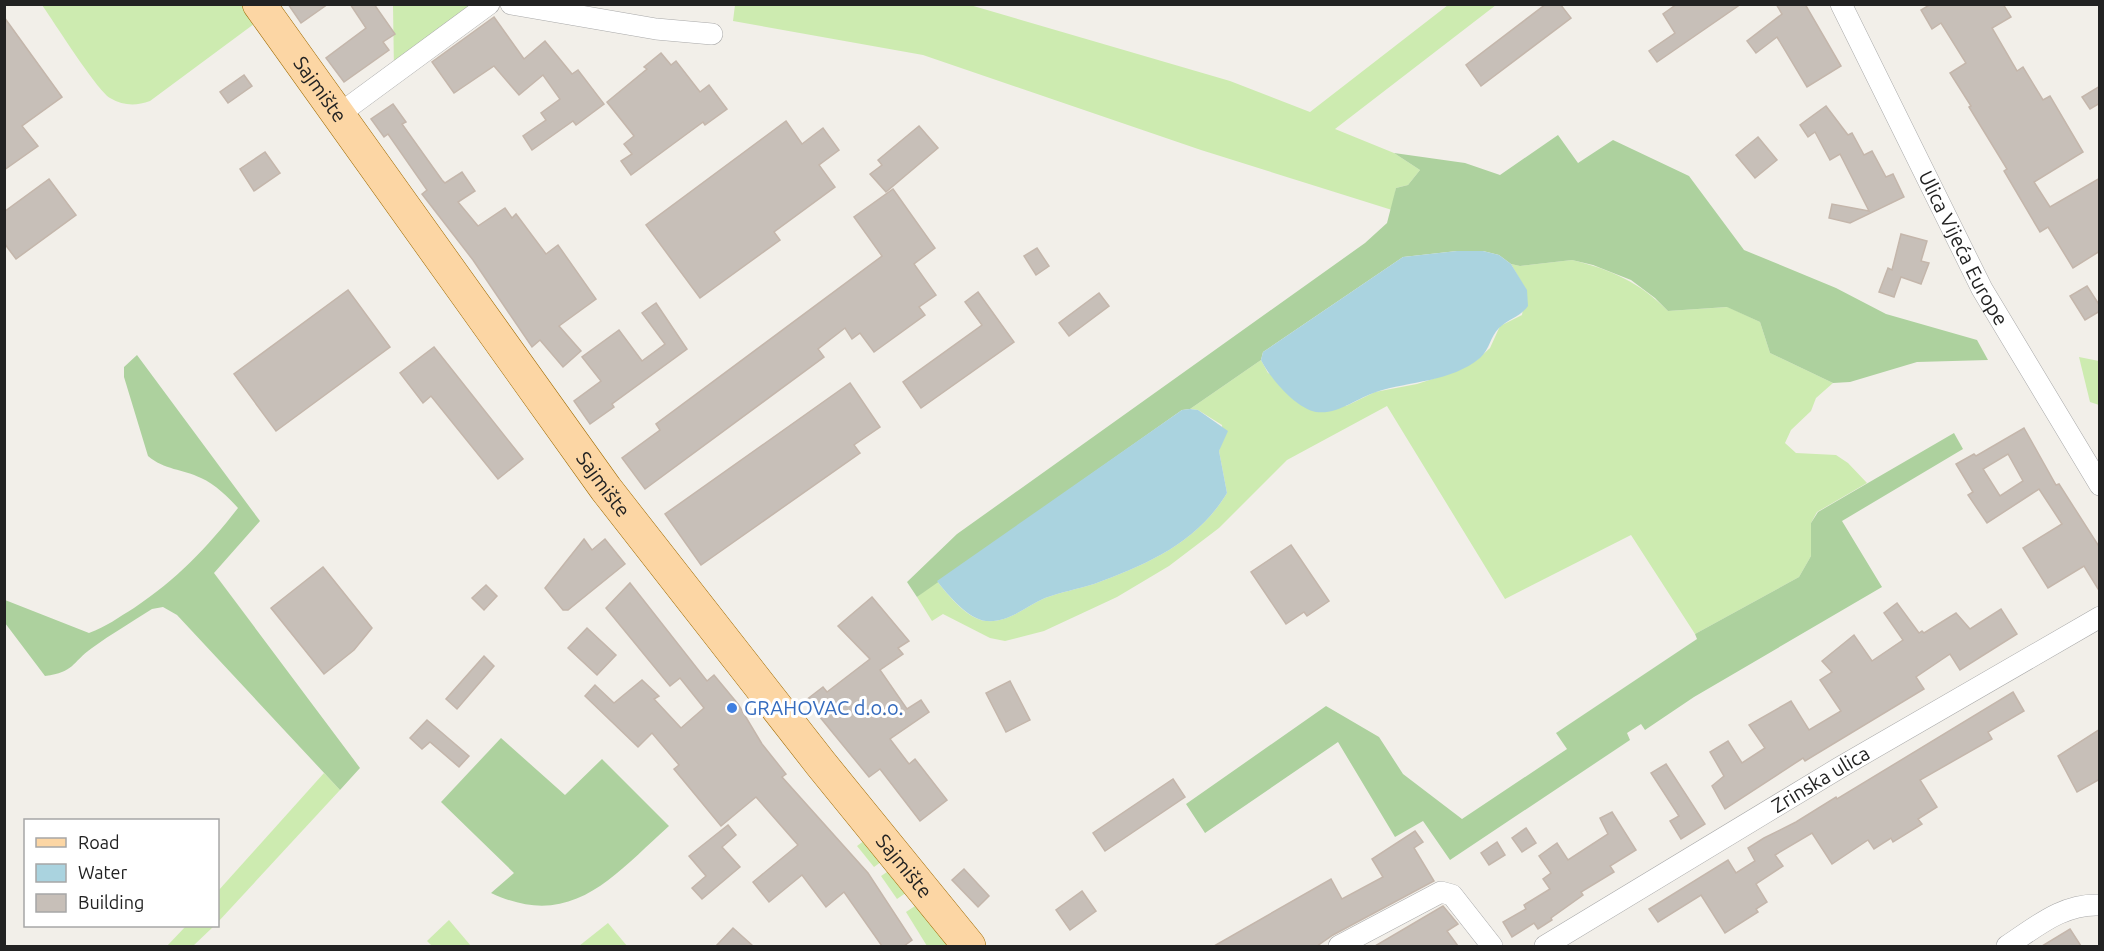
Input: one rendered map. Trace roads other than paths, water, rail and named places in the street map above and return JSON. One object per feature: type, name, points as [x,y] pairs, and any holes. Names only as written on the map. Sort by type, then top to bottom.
[{"type":"main road","name":"Sajmište","points":[[259,4],[606,489],[821,764],[969,946]]},
{"type":"street","points":[[338,115],[489,4]]},
{"type":"street","points":[[512,4],[656,29],[712,34]]},
{"type":"street","name":"Ulica Vijeća Europe","points":[[1841,4],[1982,289],[2100,485]]},
{"type":"street","name":"Zrinska ulica","points":[[1545,946],[1839,768],[2100,617]]},
{"type":"street","points":[[1339,946],[1441,892],[1452,895],[1492,946]]},
{"type":"street","points":[[2007,946],[2064,909],[2083,904],[2100,905]]},
{"type":"water","points":[[1457,251],[1483,251],[1499,255],[1511,264],[1527,290],[1528,306],[1499,328],[1480,358],[1469,366],[1430,380],[1376,392],[1340,409],[1324,412],[1308,409],[1292,399],[1265,367],[1261,360],[1263,352],[1403,257]]},
{"type":"water","points":[[1182,410],[1198,410],[1228,431],[1219,451],[1227,493],[1201,526],[1169,550],[1113,577],[1045,598],[1010,617],[994,621],[972,616],[937,581]]},
{"type":"place","name":"GRAHOVAC d.o.o.","points":[[732,708]]}]
